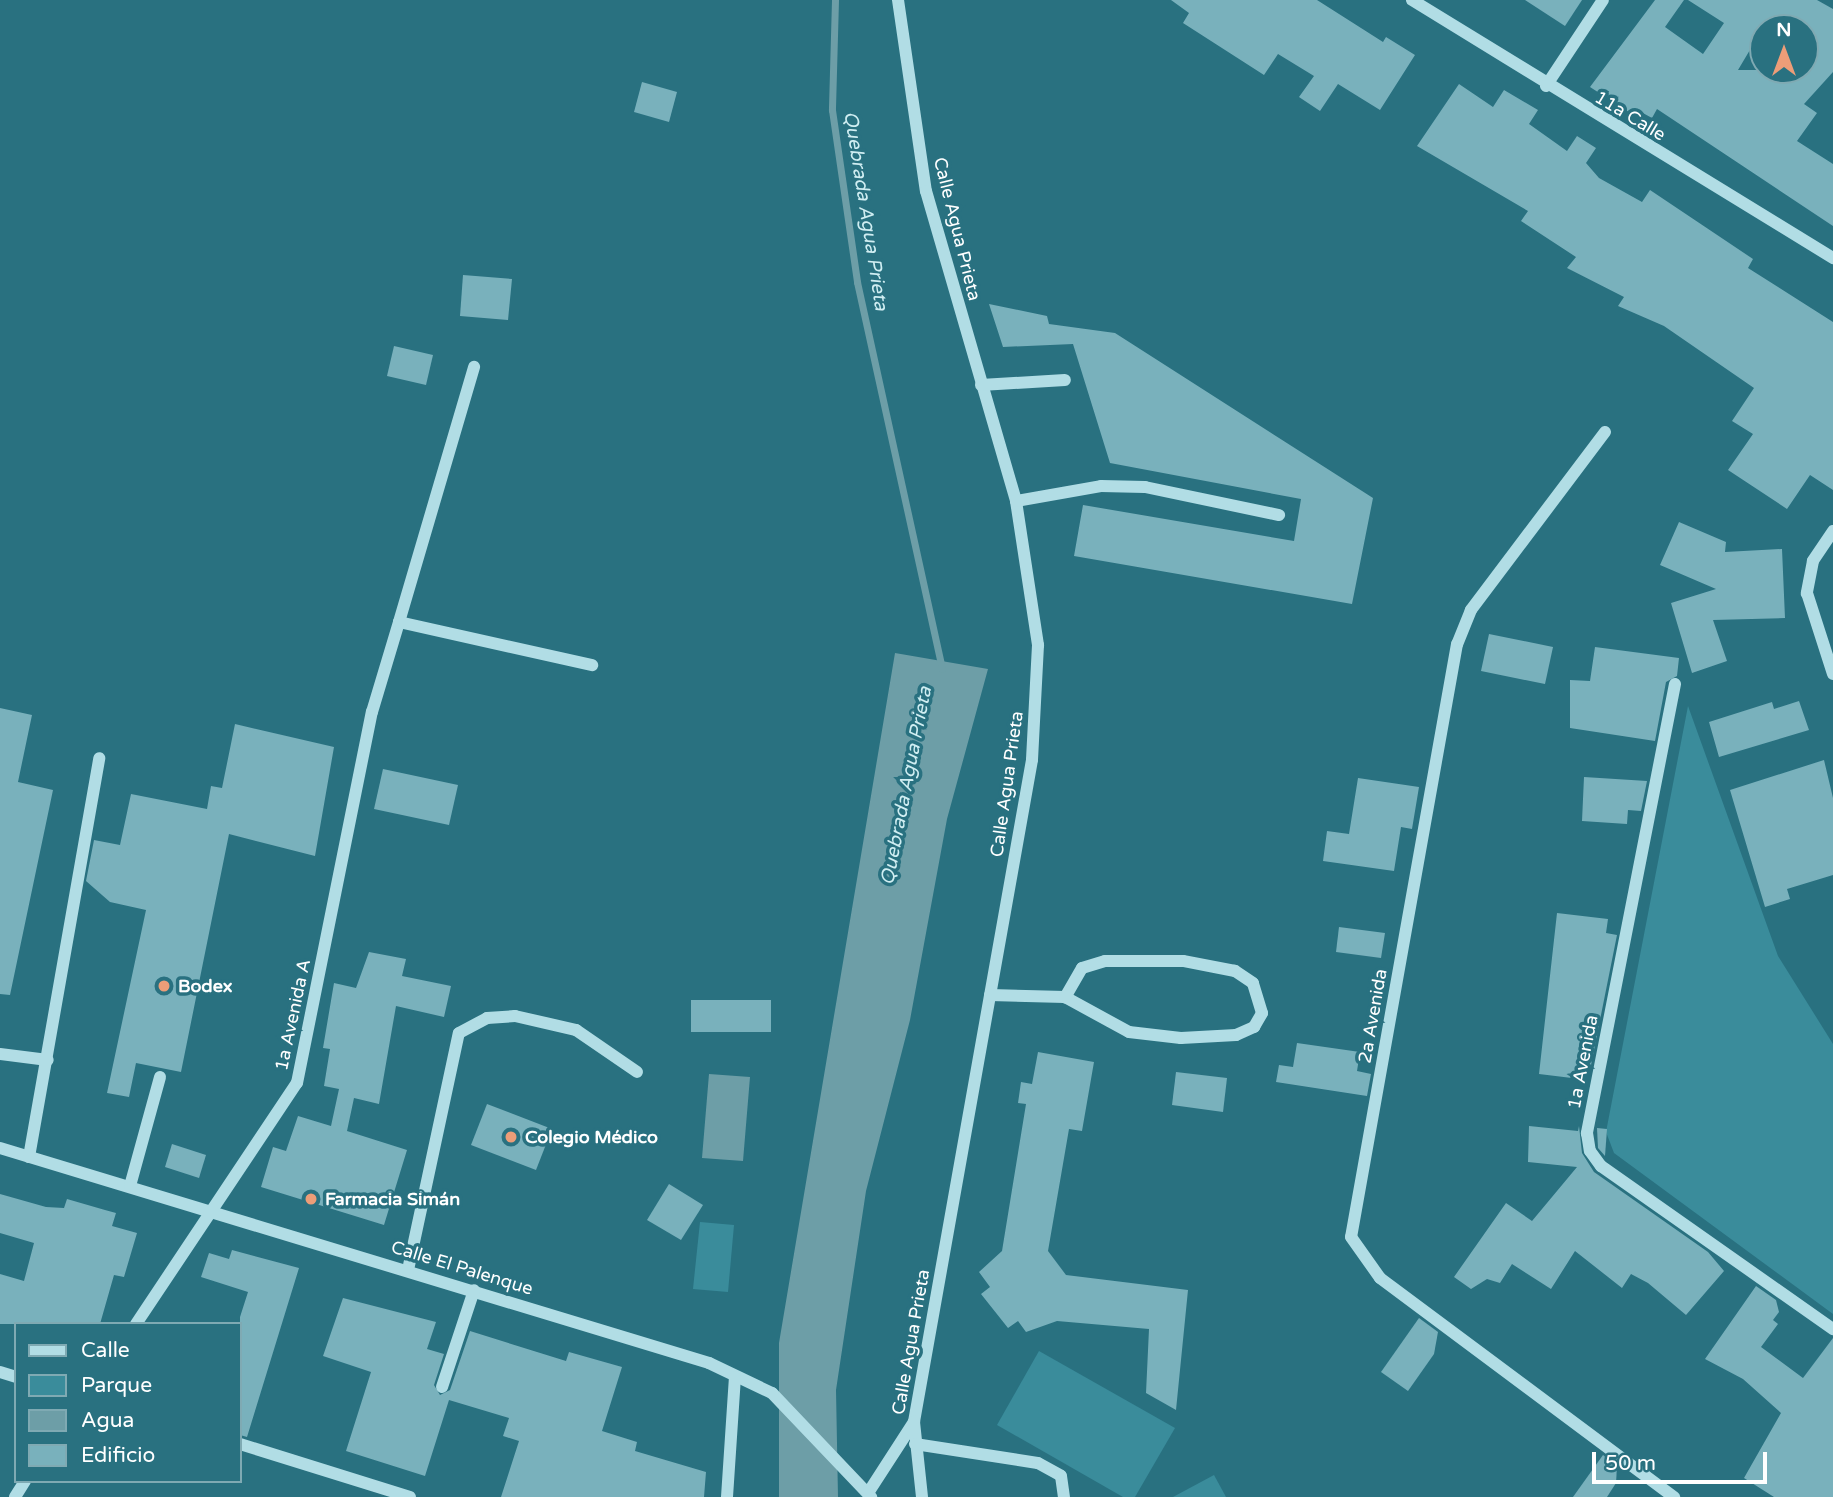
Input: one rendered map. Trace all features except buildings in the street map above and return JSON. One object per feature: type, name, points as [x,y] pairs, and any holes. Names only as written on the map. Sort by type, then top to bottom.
[{"type":"street","name":"Calle Agua Prieta","points":[[898,0],[926,191],[1016,501],[1033,590],[1037,693],[990,995],[914,1422],[922,1497]]},
{"type":"street","name":"11a Calle","points":[[1412,0],[1546,86],[1833,258]]},
{"type":"street","points":[[1546,86],[1603,0]]},
{"type":"street","name":"1a Avenida A","points":[[137,1322],[215,1213],[297,1083],[372,712],[474,368]]},
{"type":"street","points":[[981,385],[1065,380]]},
{"type":"street","name":"2a Avenida","points":[[1605,432],[1471,610],[1457,644],[1351,1237],[1380,1279],[1674,1497]]},
{"type":"street","points":[[1016,501],[1101,486],[1145,487],[1279,515]]},
{"type":"street","points":[[1833,531],[1813,561],[1807,593],[1833,674]]},
{"type":"street","points":[[399,622],[592,665]]},
{"type":"street","name":"1a Avenida","points":[[1675,684],[1587,1133],[1590,1151],[1601,1166],[1833,1329]]},
{"type":"street","points":[[29,1157],[99,758]]},
{"type":"street","points":[[990,995],[1065,997],[1121,1029],[1181,1038],[1236,1035],[1254,1027],[1262,1013],[1253,983],[1235,971],[1183,961],[1105,961],[1082,968],[1065,997]]},
{"type":"street","points":[[408,1270],[459,1033],[486,1017],[515,1016],[576,1030],[637,1073]]},
{"type":"street","points":[[0,1054],[48,1060]]},
{"type":"street","points":[[130,1186],[160,1077]]},
{"type":"street","name":"Calle El Palenque","points":[[0,1148],[709,1363],[772,1393],[868,1492]]},
{"type":"street","points":[[442,1387],[474,1290]]},
{"type":"street","points":[[727,1497],[735,1377]]},
{"type":"street","points":[[868,1492],[914,1422]]},
{"type":"street","points":[[915,1444],[1038,1463],[1061,1476],[1064,1497]]},
{"type":"street","points":[[242,1445],[410,1497]]},
{"type":"green space","points":[[1688,706],[1778,956],[1833,1044],[1833,1314],[1614,1153],[1606,1132]]},
{"type":"green space","points":[[700,1222],[734,1225],[728,1292],[693,1289]]},
{"type":"green space","points":[[1039,1351],[1175,1428],[1135,1497],[1123,1497],[997,1425]]},
{"type":"green space","points":[[1214,1475],[1226,1497],[1173,1497]]},
{"type":"water","points":[[895,653],[988,669],[947,819],[910,1020],[866,1191],[836,1390],[838,1497],[779,1497],[779,1343]]},
{"type":"water","points":[[709,1074],[750,1077],[743,1161],[702,1158]]},
{"type":"waterway","name":"Quebrada Agua Prieta","points":[[835,0],[832,110],[857,282],[942,669]]},
{"type":"place","name":"Bodex","points":[[164,986]]},
{"type":"place","name":"Colegio Médico","points":[[511,1137]]},
{"type":"place","name":"Farmacia Simán","points":[[311,1199]]}]
